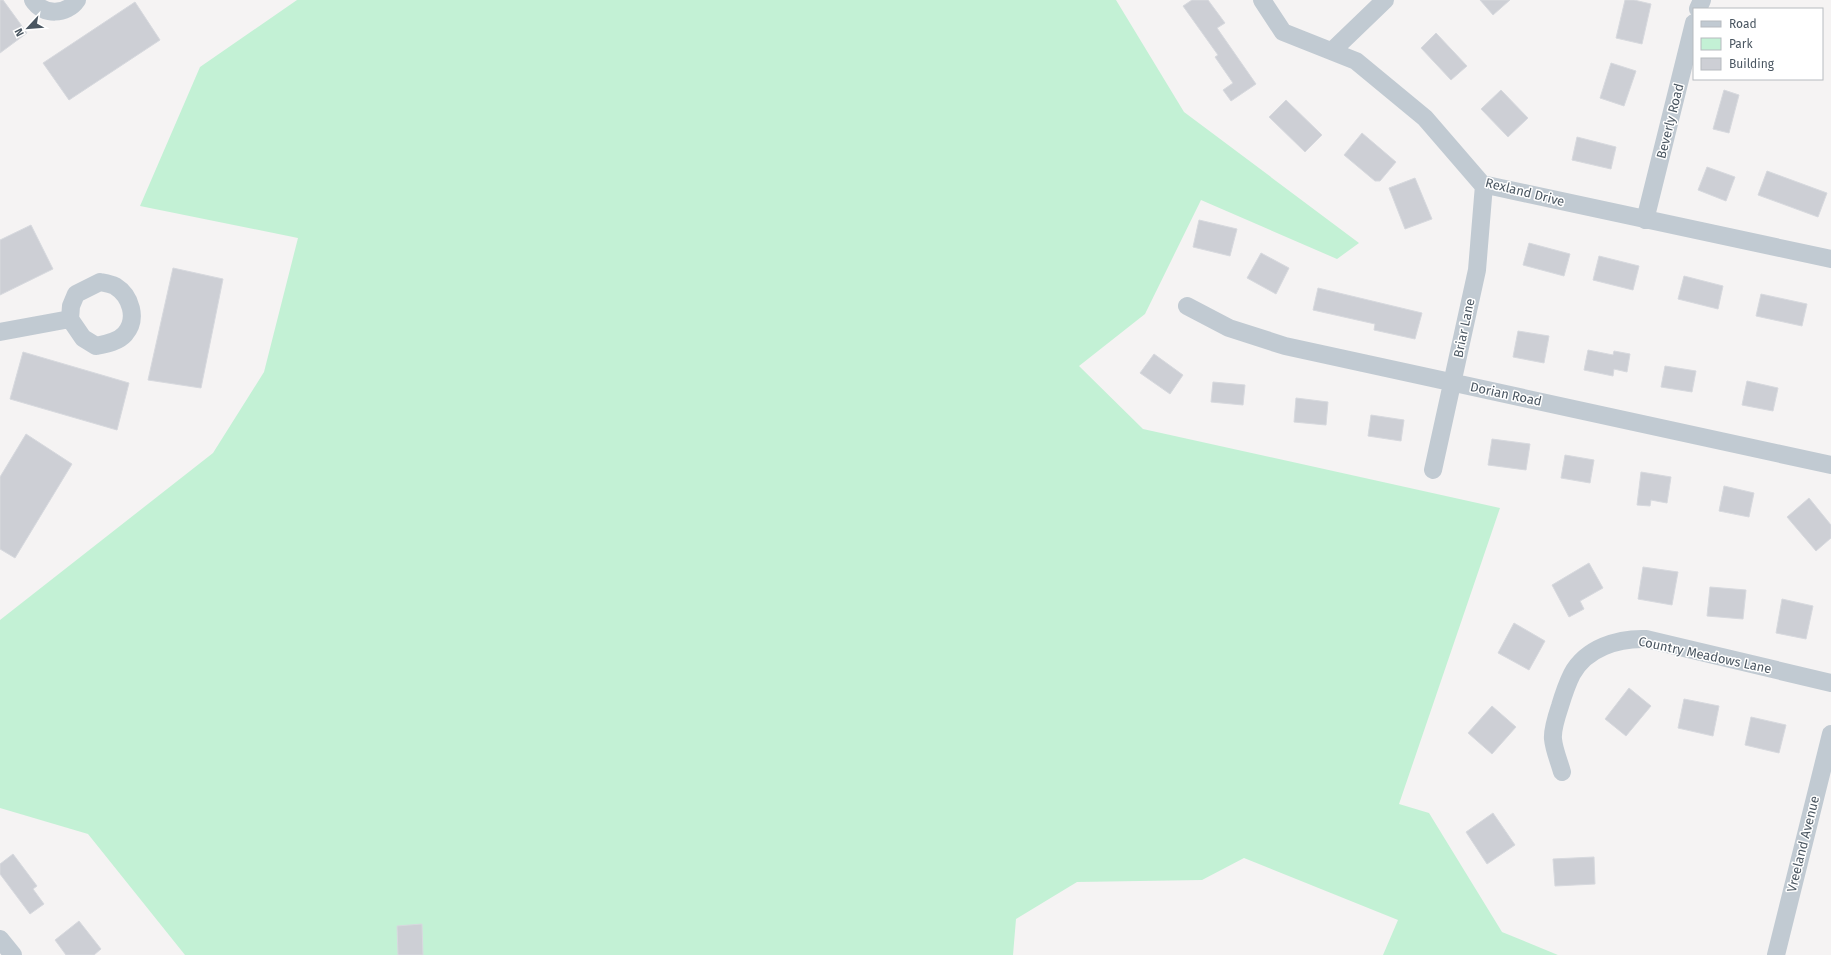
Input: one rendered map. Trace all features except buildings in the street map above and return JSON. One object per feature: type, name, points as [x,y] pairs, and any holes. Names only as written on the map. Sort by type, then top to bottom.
[{"type":"street","points":[[33,0],[44,10],[55,12],[66,10],[77,0]]},
{"type":"street","name":"Rexland Drive","points":[[1262,0],[1283,32],[1356,61],[1425,118],[1484,184],[1831,259]]},
{"type":"street","points":[[1332,51],[1385,0]]},
{"type":"street","name":"Beverly Road","points":[[1645,220],[1693,27]]},
{"type":"street","name":"Briar Lane","points":[[1433,470],[1477,270],[1484,184]]},
{"type":"street","name":"Dorian Road","points":[[1187,306],[1229,328],[1285,346],[1831,465]]},
{"type":"street","points":[[0,332],[70,319]]},
{"type":"street","name":"Country Meadows Lane","points":[[1562,772],[1552,738],[1564,694],[1572,674],[1585,658],[1604,646],[1614,642],[1630,639],[1646,639],[1831,683]]},
{"type":"street","name":"Vreeland Avenue","points":[[1776,955],[1831,734]]},
{"type":"street","points":[[0,939],[13,955]]},
{"type":"green space","points":[[297,0],[1116,0],[1184,112],[1359,243],[1337,259],[1201,200],[1145,314],[1079,366],[1143,429],[1500,508],[1399,804],[1429,813],[1502,932],[1558,955],[1383,955],[1398,920],[1244,858],[1202,880],[1077,882],[1016,919],[1013,955],[185,955],[88,834],[0,808],[0,620],[213,453],[264,372],[298,238],[140,206],[200,67]]}]
